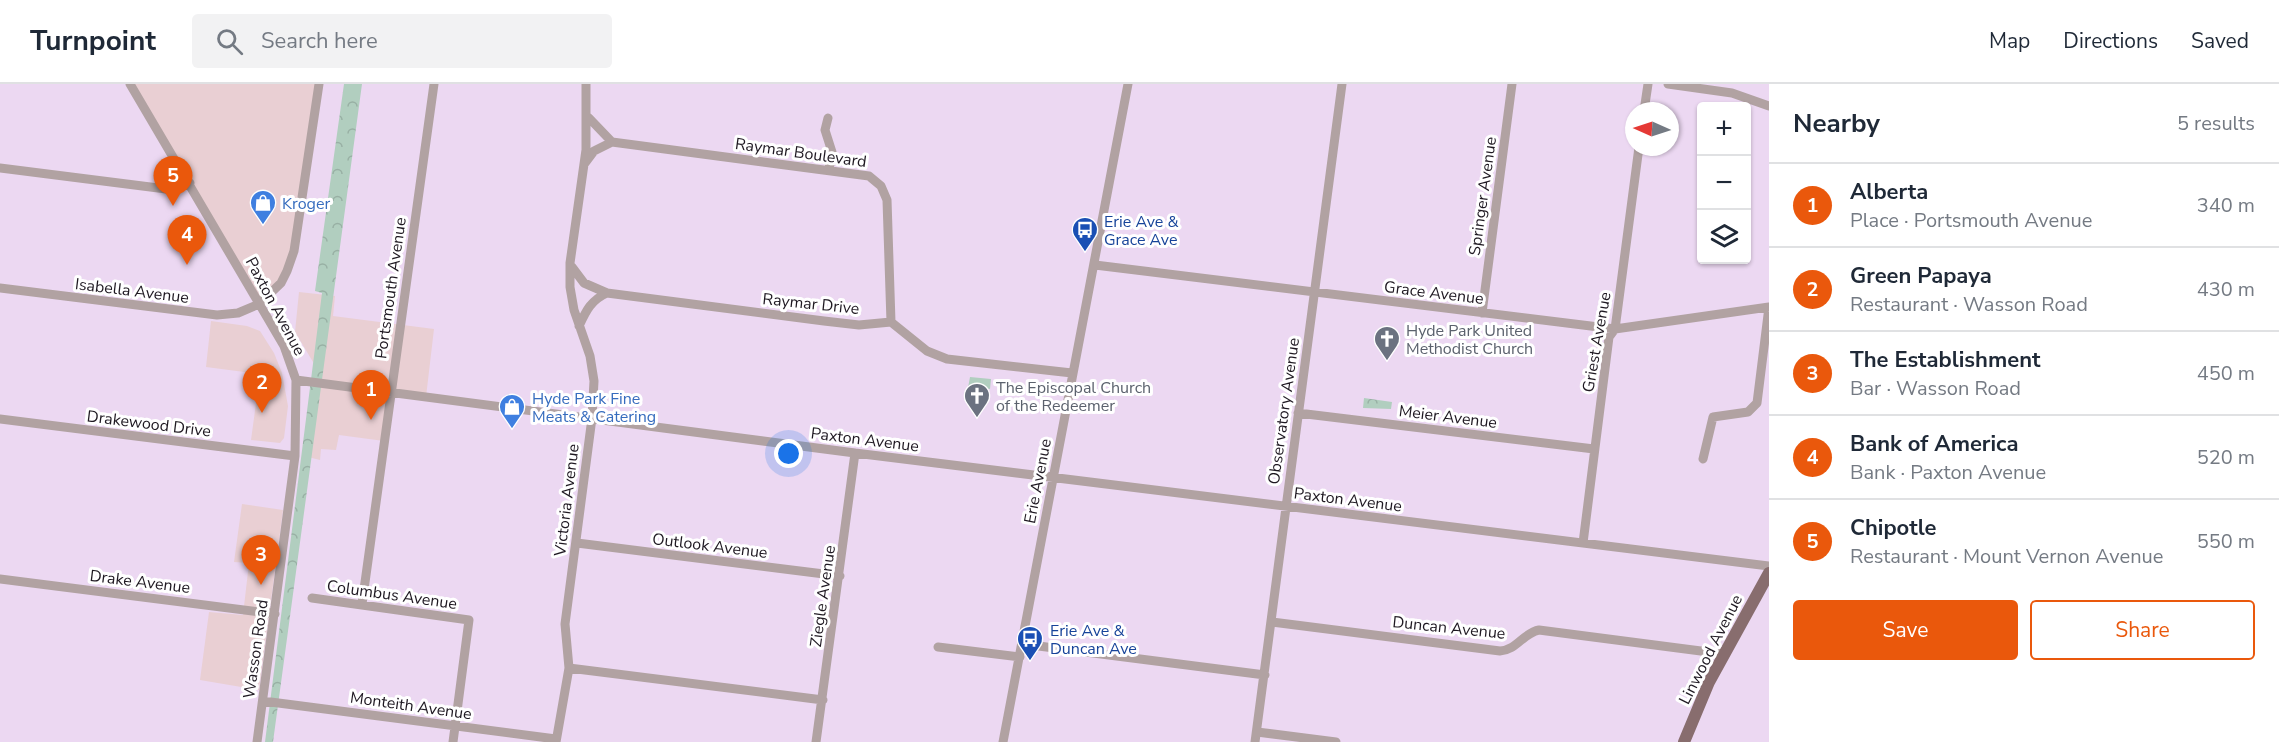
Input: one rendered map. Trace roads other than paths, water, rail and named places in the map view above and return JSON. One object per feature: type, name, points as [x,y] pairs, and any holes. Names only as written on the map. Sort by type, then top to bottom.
[{"type":"main road","name":"Linwood Avenue","points":[[1684,742],[1709,682],[1769,573]]},
{"type":"street","name":"Paxton Avenue","points":[[130,84],[284,346],[296,380],[855,453],[1769,566]]},
{"type":"street","points":[[259,304],[281,283],[294,251],[319,84]]},
{"type":"street","name":"Portsmouth Avenue","points":[[362,604],[434,84]]},
{"type":"street","name":"Victoria Avenue","points":[[556,741],[569,668],[565,624],[592,418],[594,381],[590,356],[579,326],[570,287],[570,263],[585,164],[586,84]]},
{"type":"street","name":"Erie Avenue","points":[[1004,742],[1128,84]]},
{"type":"street","name":"Observatory Avenue","points":[[1256,737],[1342,84]]},
{"type":"street","name":"Springer Avenue","points":[[1482,313],[1512,84]]},
{"type":"street","points":[[1645,102],[1648,84]]},
{"type":"street","points":[[1668,84],[1732,93],[1769,106]]},
{"type":"street","points":[[585,164],[594,151],[612,142],[587,116]]},
{"type":"street","points":[[828,118],[825,130],[832,152],[829,170]]},
{"type":"street","name":"Raymar Boulevard","points":[[612,142],[868,176],[885,192],[891,322]]},
{"type":"street","name":"Griest Avenue","points":[[1583,543],[1609,337],[1615,329],[1638,156]]},
{"type":"street","points":[[0,168],[174,190],[190,183]]},
{"type":"street","name":"Raymar Drive","points":[[570,263],[584,283],[607,292],[859,325],[891,322]]},
{"type":"street","name":"Grace Avenue","points":[[1095,265],[1615,329],[1769,307]]},
{"type":"street","name":"Isabella Avenue","points":[[0,288],[217,315],[238,314],[259,304]]},
{"type":"street","points":[[579,326],[588,307],[596,298],[607,292]]},
{"type":"street","points":[[1703,459],[1713,417],[1748,412],[1757,402],[1769,307]]},
{"type":"street","points":[[891,322],[927,351],[947,359],[1072,373]]},
{"type":"street","name":"Wasson Road","points":[[257,742],[295,456],[296,380]]},
{"type":"street","name":"Meier Avenue","points":[[1298,413],[1594,449]]},
{"type":"street","name":"Drakewood Drive","points":[[0,419],[295,456]]},
{"type":"street","name":"Ziegle Avenue","points":[[816,742],[855,453]]},
{"type":"street","name":"Outlook Avenue","points":[[577,543],[840,576]]},
{"type":"street","name":"Drake Avenue","points":[[0,579],[275,614]]},
{"type":"street","name":"Columbus Avenue","points":[[312,598],[469,620],[455,726]]},
{"type":"street","name":"Duncan Avenue","points":[[1272,622],[1500,651],[1513,648],[1528,634],[1539,630],[1724,654]]},
{"type":"street","points":[[1023,644],[1264,675]]},
{"type":"street","points":[[938,647],[1020,657]]},
{"type":"street","points":[[569,668],[823,700]]},
{"type":"street","name":"Monteith Avenue","points":[[263,700],[556,741]]},
{"type":"street","points":[[453,742],[455,726]]},
{"type":"street","points":[[1256,737],[1336,742]]},
{"type":"place","name":"Chipotle","points":[[173,206]]},
{"type":"place","name":"Kroger","points":[[263,226]]},
{"type":"place","name":"Erie Ave & Grace Ave","points":[[1085,253]]},
{"type":"place","name":"Bank of America","points":[[187,265]]},
{"type":"place","name":"Hyde Park United Methodist Church","points":[[1387,362]]},
{"type":"place","name":"Green Papaya","points":[[262,413]]},
{"type":"place","name":"The Episcopal Church of the Redeemer","points":[[977,419]]},
{"type":"place","name":"Alberta","points":[[371,420]]},
{"type":"place","name":"Hyde Park Fine Meats & Catering","points":[[512,430]]},
{"type":"place","name":"The Establishment","points":[[261,585]]},
{"type":"place","name":"Erie Ave & Duncan Ave","points":[[1030,662]]}]
